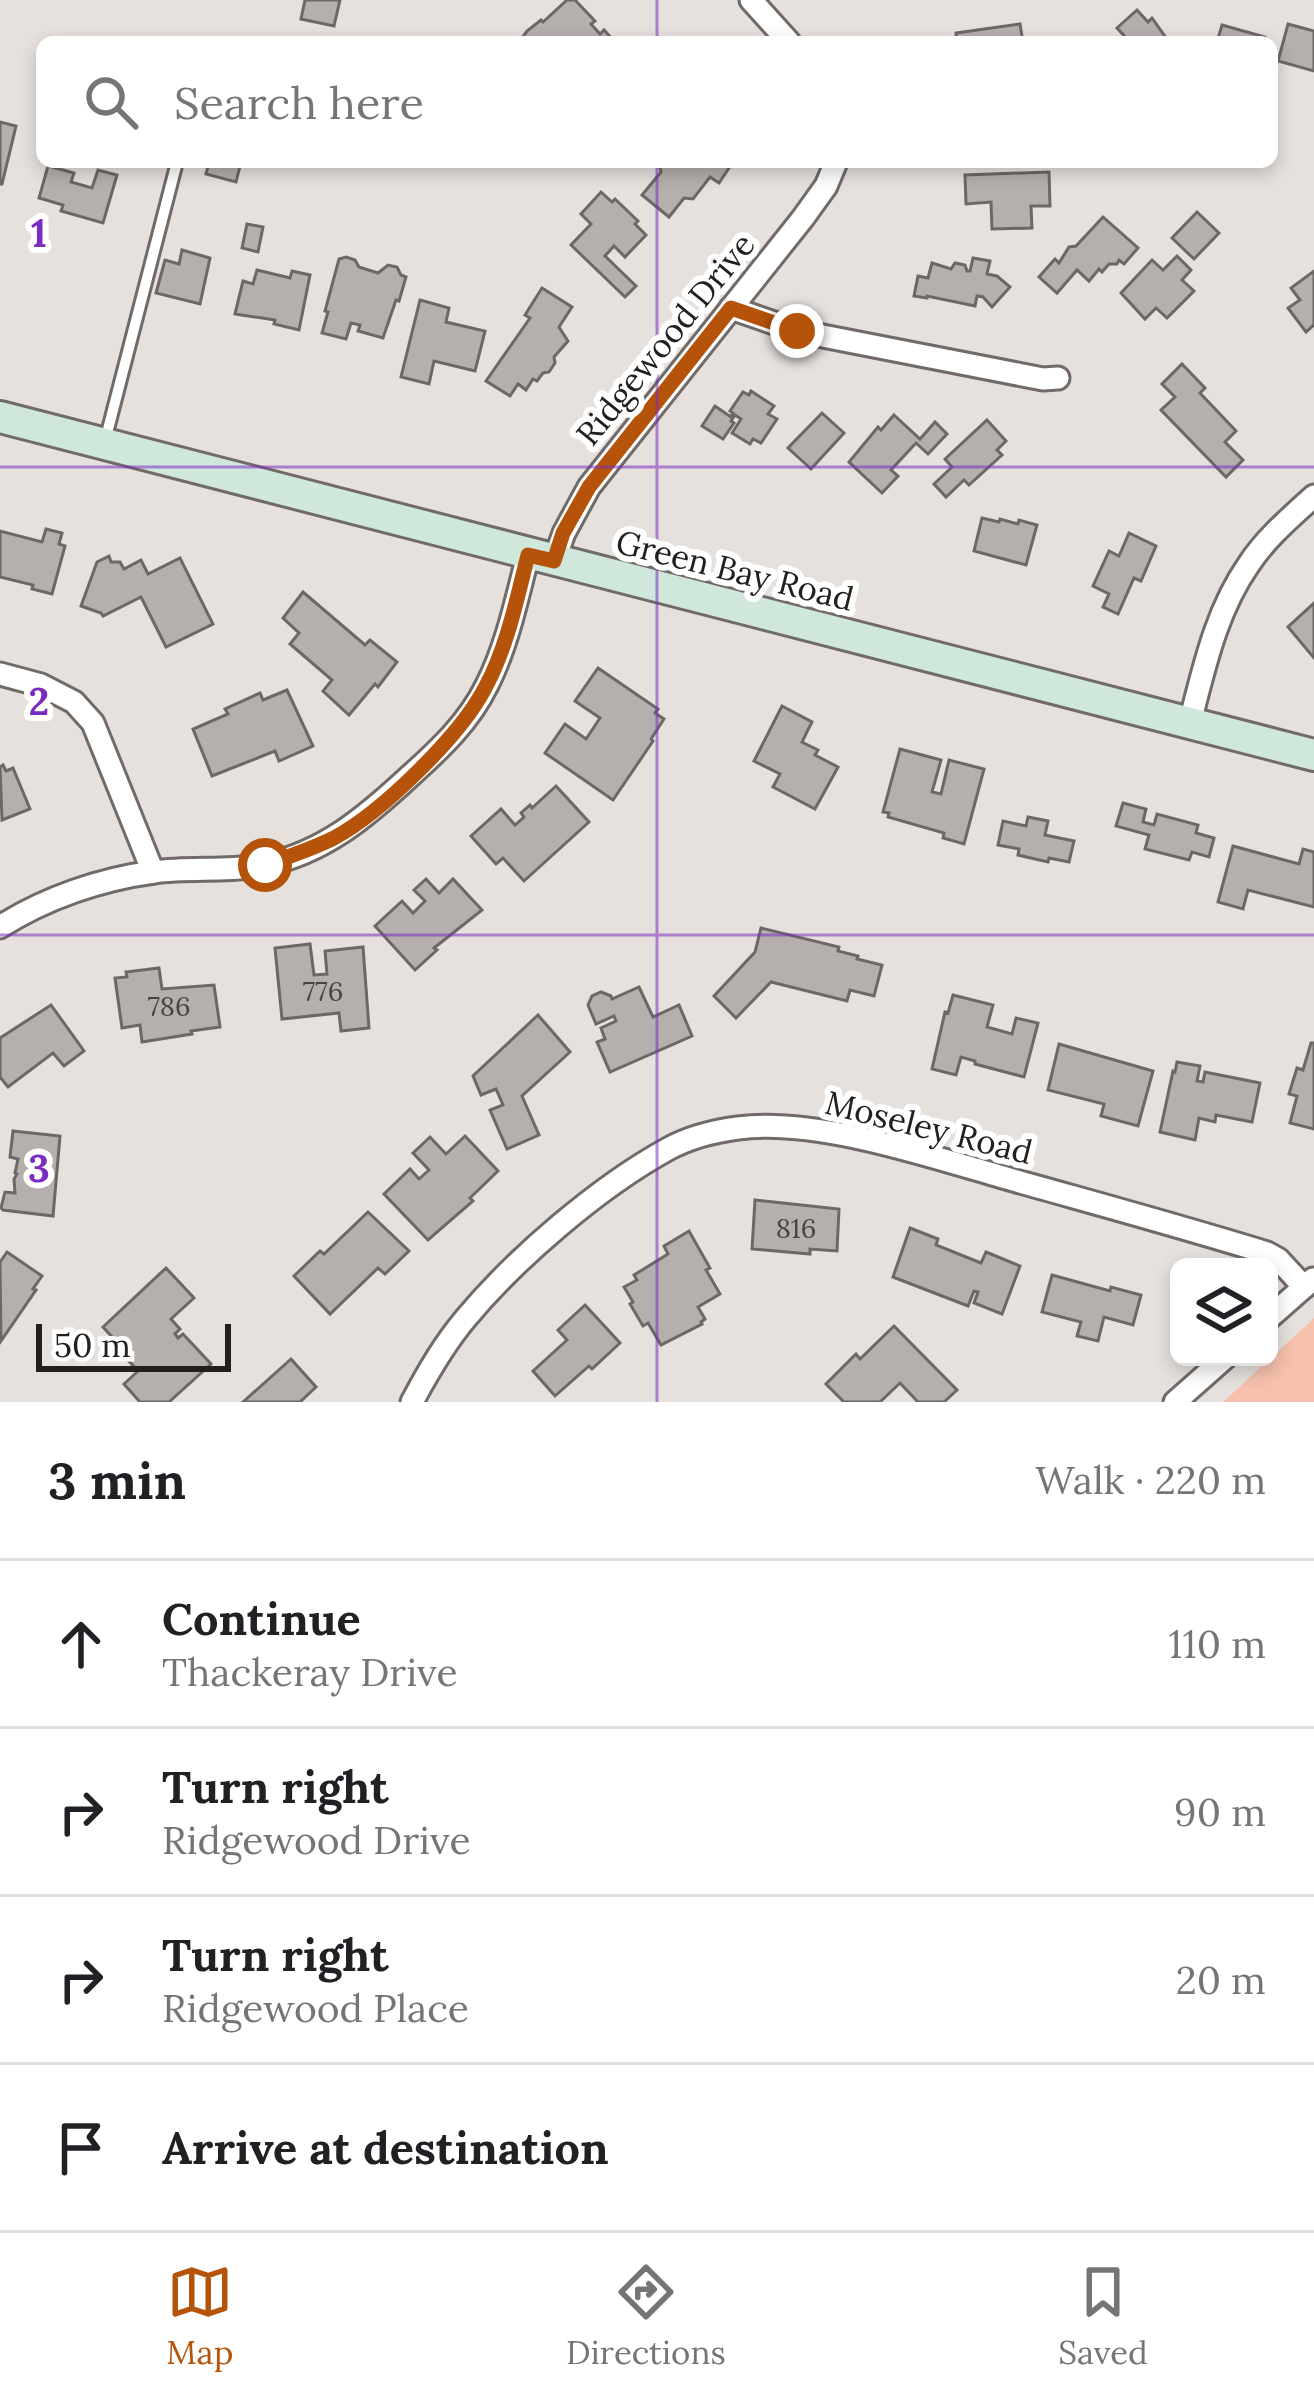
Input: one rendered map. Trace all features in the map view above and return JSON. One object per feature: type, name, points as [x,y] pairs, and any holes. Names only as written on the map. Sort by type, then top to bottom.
[{"type":"main road","name":"Green Bay Road","points":[[0,417],[1314,755]]},
{"type":"street","points":[[751,0],[784,36]]},
{"type":"street","name":"Ridgewood Drive","points":[[0,927],[76,890],[153,872],[265,865],[333,838],[362,820],[450,740],[484,692],[541,558],[563,533],[589,487],[803,218],[834,168]]},
{"type":"street","points":[[731,308],[797,331],[1058,379]]},
{"type":"street","points":[[1190,722],[1210,645],[1235,585],[1270,538],[1314,496]]},
{"type":"street","points":[[0,674],[41,685],[74,702],[93,723],[153,872]]},
{"type":"street","name":"Moseley Road","points":[[412,1402],[464,1320],[555,1232],[617,1181],[671,1147],[737,1128],[779,1126],[853,1137],[1267,1253],[1309,1282]]},
{"type":"street","points":[[1278,1310],[1309,1282]]},
{"type":"street","points":[[1175,1402],[1216,1366]]},
{"type":"lane","points":[[104,444],[175,168]]},
{"type":"shaded area","points":[[1313,1319],[1314,1402],[1223,1402],[1262,1366],[1278,1366],[1278,1351]]},
{"type":"building","points":[[305,0],[340,0],[334,26],[301,19]]},
{"type":"building","points":[[567,0],[575,0],[595,21],[591,24],[600,34],[604,30],[610,36],[523,36]]},
{"type":"building","points":[[1137,10],[1148,22],[1152,18],[1165,36],[1124,36],[1117,28]]},
{"type":"building","points":[[1020,24],[1022,36],[956,36]]},
{"type":"building","points":[[1288,24],[1314,31],[1314,71],[1278,61]]},
{"type":"building","points":[[1222,25],[1261,36],[1219,36]]},
{"type":"building","points":[[0,122],[16,126],[2,184],[0,184]]},
{"type":"building","points":[[47,168],[74,173],[71,182],[92,188],[98,170],[117,175],[103,223],[61,211],[63,205],[39,198]]},
{"type":"building","points":[[208,168],[240,168],[236,182],[206,174]]},
{"type":"building","points":[[660,168],[729,168],[719,183],[710,177],[693,199],[684,198],[669,217],[642,195]]},
{"type":"building","points":[[1049,172],[1050,206],[1031,206],[1032,228],[992,229],[991,202],[966,204],[965,175]]},
{"type":"building","points":[[601,192],[612,202],[615,199],[646,235],[625,257],[614,246],[605,256],[636,286],[625,297],[571,245],[591,224],[581,214]]},
{"type":"building","points":[[1197,212],[1219,233],[1194,259],[1172,238]]},
{"type":"building","points":[[1103,217],[1138,248],[1124,264],[1119,260],[1109,264],[1089,281],[1077,270],[1057,293],[1039,277]]},
{"type":"building","points":[[247,224],[263,227],[258,252],[242,248]]},
{"type":"building","points":[[182,250],[210,258],[200,304],[156,293],[165,260],[179,264]]},
{"type":"building","points":[[1177,256],[1191,270],[1182,280],[1194,291],[1167,318],[1156,308],[1145,319],[1121,293],[1152,260],[1163,270]]},
{"type":"building","points":[[346,257],[378,273],[388,265],[397,267],[406,277],[383,338],[358,331],[360,325],[351,323],[346,339],[322,333],[339,259]]},
{"type":"building","points":[[973,258],[990,261],[987,274],[1010,287],[992,307],[977,296],[975,306],[914,296],[918,276],[928,278],[932,263],[951,269],[955,263],[965,265],[970,271]]},
{"type":"building","points":[[257,270],[290,278],[292,271],[310,275],[299,330],[274,324],[275,320],[235,314],[243,281],[253,284]]},
{"type":"building","points":[[1314,271],[1314,325],[1306,332],[1288,308],[1300,300],[1291,288]]},
{"type":"building","points":[[542,288],[572,307],[559,327],[568,341],[549,372],[533,379],[526,390],[518,384],[510,396],[486,381],[530,318],[525,315]]},
{"type":"building","points":[[420,300],[449,308],[446,322],[485,331],[475,371],[434,361],[429,384],[401,377]]},
{"type":"building","points":[[1182,364],[1205,388],[1200,393],[1236,431],[1225,442],[1243,460],[1226,477],[1161,410],[1175,397],[1162,384]]},
{"type":"building","points":[[751,391],[774,406],[768,414],[777,419],[761,443],[753,439],[750,444],[732,433],[741,419],[735,415],[723,439],[702,426],[715,406],[731,417],[743,392],[749,395]]},
{"type":"building","points":[[822,413],[844,433],[811,469],[788,448]]},
{"type":"building","points":[[894,415],[920,439],[935,422],[947,434],[928,454],[916,443],[891,470],[898,476],[882,493],[849,462]]},
{"type":"building","points":[[987,420],[1006,441],[997,450],[1002,455],[969,485],[964,480],[946,497],[934,484],[952,467],[945,459]]},
{"type":"building","points":[[982,518],[1037,525],[1026,565],[974,551]]},
{"type":"building","points":[[46,529],[62,533],[59,544],[65,546],[52,594],[0,577],[0,531],[42,542]]},
{"type":"building","points":[[1129,533],[1156,546],[1141,581],[1134,578],[1118,614],[1103,607],[1109,594],[1093,586],[1109,551],[1119,556]]},
{"type":"building","points":[[109,556],[124,569],[141,560],[148,574],[180,558],[213,624],[166,647],[141,597],[103,616],[81,606],[97,562]]},
{"type":"building","points":[[303,592],[365,645],[370,640],[397,662],[349,715],[323,691],[332,680],[290,644],[299,633],[283,618]]},
{"type":"building","points":[[1314,603],[1314,658],[1288,627]]},
{"type":"building","points":[[598,668],[658,709],[655,713],[664,719],[613,800],[545,753],[565,724],[586,739],[600,718],[575,701]]},
{"type":"building","points":[[287,690],[313,746],[279,761],[275,751],[212,776],[193,729],[260,693],[263,700]]},
{"type":"building","points":[[782,706],[812,722],[802,742],[838,767],[815,809],[773,787],[780,774],[754,761]]},
{"type":"building","points":[[900,749],[941,760],[932,792],[941,794],[949,760],[984,769],[964,844],[883,812]]},
{"type":"building","points":[[0,767],[6,771],[13,768],[30,809],[2,820]]},
{"type":"building","points":[[556,786],[589,822],[524,881],[503,858],[496,864],[471,836],[501,809],[515,825],[524,817],[521,813]]},
{"type":"building","points":[[1123,803],[1146,809],[1143,822],[1154,825],[1157,814],[1198,825],[1196,833],[1214,838],[1209,857],[1192,852],[1189,860],[1145,849],[1149,835],[1116,826]]},
{"type":"building","points":[[1028,817],[1048,821],[1045,835],[1074,841],[1069,862],[1018,855],[1019,849],[998,845],[1003,821],[1026,826]]},
{"type":"building","points":[[1233,846],[1299,864],[1303,849],[1314,852],[1314,907],[1248,890],[1243,909],[1218,902]]},
{"type":"building","points":[[426,879],[439,893],[453,879],[482,910],[434,948],[437,950],[415,970],[375,926],[402,901],[413,913],[425,901],[414,890]]},
{"type":"building","points":[[761,928],[839,947],[838,951],[857,959],[882,965],[874,996],[850,990],[847,1001],[771,982],[736,1018],[714,996],[755,952]]},
{"type":"building","points":[[310,944],[314,975],[327,974],[325,951],[363,947],[369,1028],[341,1031],[339,1013],[282,1019],[275,948]]},
{"type":"building","points":[[159,968],[162,989],[214,985],[220,1027],[142,1042],[140,1025],[122,1028],[115,978]]},
{"type":"building","points":[[639,987],[653,1017],[679,1005],[692,1036],[610,1072],[597,1042],[605,1039],[601,1028],[616,1021],[614,1016],[596,1024],[588,1005],[601,992],[612,999]]},
{"type":"building","points":[[953,995],[993,1005],[987,1027],[1012,1034],[1016,1018],[1038,1023],[1024,1077],[961,1057],[956,1075],[932,1069]]},
{"type":"building","points":[[51,1005],[84,1051],[64,1066],[53,1053],[8,1087],[0,1077],[0,1038]]},
{"type":"building","points":[[538,1015],[570,1052],[522,1096],[539,1135],[507,1149],[490,1110],[503,1105],[496,1089],[481,1095],[473,1076]]},
{"type":"building","points":[[1311,1043],[1314,1129],[1290,1123],[1297,1096],[1289,1094]]},
{"type":"building","points":[[1059,1044],[1153,1071],[1138,1126],[1101,1116],[1104,1104],[1048,1090]]},
{"type":"building","points":[[1177,1062],[1200,1066],[1197,1081],[1203,1082],[1205,1072],[1260,1083],[1252,1122],[1216,1115],[1215,1122],[1199,1118],[1195,1140],[1160,1132]]},
{"type":"building","points":[[13,1131],[60,1136],[53,1216],[1,1208],[5,1192],[15,1193],[18,1159],[10,1157]]},
{"type":"building","points":[[465,1136],[498,1171],[470,1198],[473,1201],[428,1240],[384,1194],[410,1169],[419,1179],[429,1170],[413,1153],[430,1137],[446,1154]]},
{"type":"building","points":[[755,1200],[839,1209],[837,1251],[810,1249],[810,1254],[752,1249]]},
{"type":"building","points":[[368,1212],[409,1251],[385,1274],[378,1268],[330,1314],[294,1276]]},
{"type":"building","points":[[910,1228],[938,1239],[936,1245],[981,1263],[986,1252],[1020,1266],[1002,1314],[974,1303],[978,1292],[974,1291],[968,1306],[893,1277]]},
{"type":"building","points":[[689,1231],[720,1294],[698,1307],[705,1319],[702,1324],[661,1345],[648,1323],[643,1326],[624,1287],[637,1280],[634,1275],[668,1254],[664,1246]]},
{"type":"building","points":[[7,1252],[42,1276],[1,1341],[0,1262]]},
{"type":"building","points":[[166,1268],[194,1298],[171,1319],[180,1329],[175,1334],[178,1338],[183,1334],[211,1364],[169,1402],[140,1402],[124,1384],[138,1371],[103,1327]]},
{"type":"building","points":[[1052,1275],[1141,1295],[1133,1325],[1104,1317],[1098,1341],[1077,1336],[1081,1322],[1042,1312]]},
{"type":"building","points":[[585,1305],[620,1343],[555,1396],[533,1371],[567,1340],[558,1330]]},
{"type":"building","points":[[894,1326],[957,1390],[944,1402],[918,1402],[900,1383],[880,1402],[844,1402],[826,1384]]},
{"type":"building","points":[[291,1359],[316,1387],[300,1402],[243,1402]]},
{"type":"route","points":[[265,865],[333,838],[362,820],[450,740],[495,668],[528,555],[554,561],[563,533],[589,487],[731,308],[797,331]]}]
